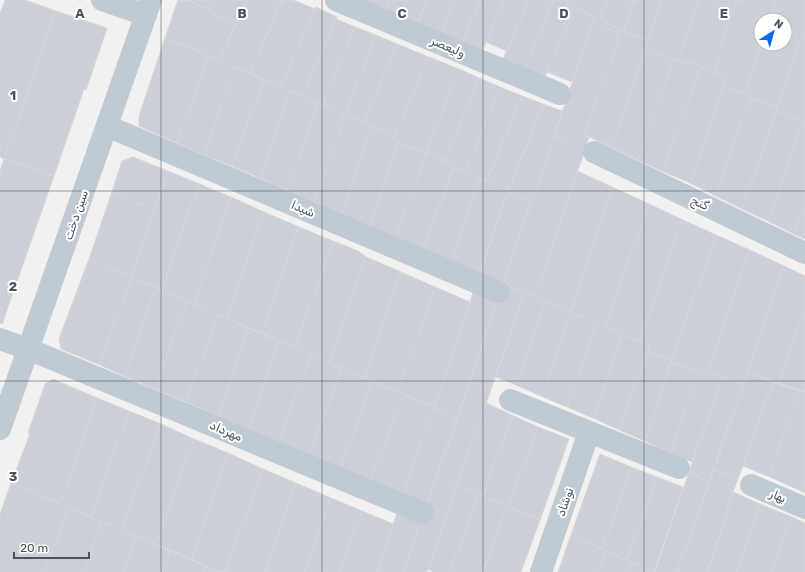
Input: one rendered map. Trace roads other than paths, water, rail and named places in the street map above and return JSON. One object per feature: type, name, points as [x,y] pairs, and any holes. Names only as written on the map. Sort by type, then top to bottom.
[{"type":"street","points":[[102,0],[149,7]]},
{"type":"street","name":"ولیعصر","points":[[336,0],[560,94]]},
{"type":"street","name":"سین دخت","points":[[0,429],[149,7]]},
{"type":"street","name":"شیدا","points":[[107,126],[499,292]]},
{"type":"street","name":"گنج","points":[[594,152],[805,253]]},
{"type":"street","name":"مهرداد","points":[[0,340],[28,349],[423,513]]},
{"type":"street","points":[[510,400],[679,468]]},
{"type":"street","name":"نوشاد","points":[[541,572],[589,432]]},
{"type":"street","name":"بهار","points":[[751,485],[805,508]]}]
